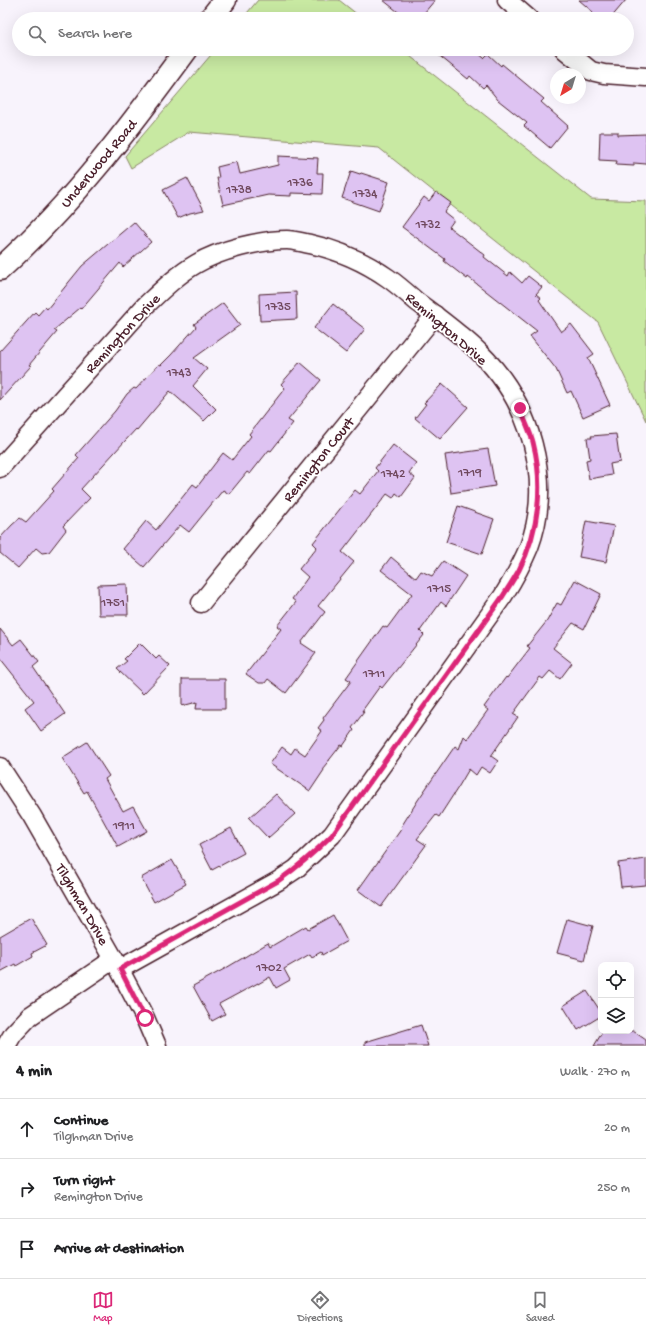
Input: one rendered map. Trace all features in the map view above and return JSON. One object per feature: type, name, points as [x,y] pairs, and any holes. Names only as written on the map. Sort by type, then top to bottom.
[{"type":"street","points":[[216,12],[225,0]]},
{"type":"street","points":[[506,0],[521,12]]},
{"type":"street","name":"Underwood Road","points":[[0,269],[52,218],[88,178],[182,56]]},
{"type":"street","points":[[573,56],[591,71],[604,74],[646,77]]},
{"type":"street","name":"Remington Drive","points":[[0,468],[150,301],[170,282],[196,263],[230,249],[262,242],[289,240],[321,247],[355,259],[388,278],[480,353],[503,379],[520,408],[533,442],[539,478],[537,515],[530,546],[519,570],[498,603],[327,840],[296,869],[278,881],[117,964],[30,1016],[14,1034],[6,1046]]},
{"type":"street","name":"Remington Court","points":[[201,603],[435,315]]},
{"type":"street","name":"Tilghman Drive","points":[[0,767],[32,816],[117,964],[145,1018],[157,1046]]},
{"type":"green space","points":[[258,0],[339,0],[354,12],[248,12]]},
{"type":"green space","points":[[210,56],[410,56],[591,199],[646,201],[646,421],[598,322],[379,148],[189,132],[131,168],[125,156]]},
{"type":"building","points":[[383,0],[435,0],[425,12],[398,12]]},
{"type":"building","points":[[579,0],[626,0],[616,12],[593,12]]},
{"type":"building","points":[[440,56],[482,56],[484,58],[486,56],[490,56],[544,99],[541,102],[568,126],[550,148],[524,126],[527,123],[498,100],[486,85],[483,88],[470,76],[468,79]]},
{"type":"building","points":[[600,132],[618,132],[618,135],[646,134],[646,164],[634,163],[634,166],[616,165],[617,161],[599,160]]},
{"type":"building","points":[[278,156],[318,158],[317,173],[323,173],[322,194],[291,193],[291,196],[268,195],[223,205],[217,178],[219,178],[217,167],[237,162],[240,174],[278,165]]},
{"type":"building","points":[[351,171],[389,182],[379,211],[342,198]]},
{"type":"building","points":[[187,178],[204,210],[190,213],[178,218],[163,190]]},
{"type":"building","points":[[436,192],[451,203],[444,212],[454,220],[449,227],[485,255],[484,257],[508,276],[510,272],[522,283],[528,276],[542,287],[536,294],[541,298],[539,300],[561,332],[571,324],[594,354],[588,358],[610,405],[583,417],[571,391],[567,393],[556,369],[530,336],[537,331],[468,277],[467,279],[444,261],[445,259],[402,227],[424,197],[429,201]]},
{"type":"building","points":[[134,222],[151,242],[123,267],[120,263],[81,309],[80,308],[54,330],[57,332],[29,365],[31,366],[0,400],[0,351],[35,312],[38,315],[45,307],[47,309],[82,266]]},
{"type":"building","points":[[296,292],[297,319],[260,321],[259,294]]},
{"type":"building","points":[[223,303],[240,325],[194,358],[207,369],[193,386],[216,409],[204,421],[170,391],[137,430],[136,429],[81,489],[90,498],[63,526],[66,530],[49,552],[42,553],[36,548],[18,568],[0,553],[0,538],[20,518],[26,522],[54,491],[52,489],[79,458],[76,455],[115,411],[127,394],[134,388],[136,389],[159,364],[161,365],[171,355],[196,327],[194,324]]},
{"type":"building","points":[[333,304],[365,329],[346,353],[314,328]]},
{"type":"building","points":[[300,362],[321,380],[288,420],[293,423],[271,451],[269,450],[250,474],[247,472],[229,494],[223,490],[189,532],[180,525],[144,567],[123,549],[146,521],[156,530],[193,484],[197,487],[223,453],[232,460],[251,436],[249,434],[285,388],[281,384]]},
{"type":"building","points":[[442,384],[468,407],[440,439],[415,418],[426,404],[424,403]]},
{"type":"building","points":[[616,434],[620,462],[610,464],[612,475],[589,479],[586,460],[590,459],[587,438],[592,438],[591,436]]},
{"type":"building","points":[[393,445],[416,463],[409,473],[415,478],[401,497],[396,493],[393,498],[387,494],[342,552],[354,562],[318,606],[325,612],[301,643],[316,653],[286,693],[268,679],[265,683],[259,683],[246,674],[281,629],[277,626],[296,602],[292,599],[308,577],[299,569],[317,547],[313,543],[355,490],[360,494],[378,471],[375,468]]},
{"type":"building","points":[[488,449],[495,486],[451,493],[445,455]]},
{"type":"building","points":[[458,506],[494,519],[482,554],[446,542]]},
{"type":"building","points":[[586,521],[614,526],[606,562],[579,557]]},
{"type":"building","points":[[391,557],[416,578],[421,571],[432,576],[443,561],[466,576],[446,606],[441,602],[420,631],[424,635],[382,688],[380,686],[362,711],[364,712],[352,728],[354,730],[343,746],[341,745],[323,768],[324,770],[310,791],[270,764],[282,747],[291,754],[295,748],[305,755],[322,731],[318,728],[324,720],[323,718],[351,681],[346,678],[383,626],[387,628],[412,594],[381,570]]},
{"type":"building","points":[[575,580],[601,594],[584,629],[573,623],[553,648],[572,663],[560,679],[550,671],[543,679],[540,677],[513,714],[518,717],[491,756],[498,761],[490,773],[481,767],[476,775],[469,769],[439,817],[436,815],[417,839],[426,845],[381,907],[358,890],[402,828],[401,827],[418,800],[455,746],[459,749],[464,736],[467,739],[488,710],[484,707],[530,648],[527,646],[547,621],[557,603],[561,605]]},
{"type":"building","points":[[127,584],[128,615],[99,615],[98,585]]},
{"type":"building","points":[[0,629],[13,645],[21,639],[39,662],[33,667],[65,714],[41,731],[25,708],[34,701],[0,658]]},
{"type":"building","points":[[140,643],[156,659],[159,656],[170,666],[143,694],[117,669],[127,661],[124,659]]},
{"type":"building","points":[[182,679],[225,679],[225,709],[196,709],[197,702],[182,706]]},
{"type":"building","points":[[87,742],[109,776],[105,779],[123,811],[133,806],[147,831],[118,847],[87,791],[84,793],[62,758]]},
{"type":"building","points":[[276,794],[295,814],[268,838],[249,818]]},
{"type":"building","points":[[231,828],[244,853],[212,870],[199,845]]},
{"type":"building","points":[[646,859],[646,885],[621,887],[618,863]]},
{"type":"building","points":[[172,860],[186,884],[154,902],[141,878]]},
{"type":"building","points":[[333,915],[347,941],[322,955],[321,952],[312,957],[310,954],[284,969],[290,980],[276,988],[270,977],[219,1004],[225,1014],[212,1021],[193,986],[268,943],[270,947],[306,926],[308,929]]},
{"type":"building","points":[[31,918],[47,945],[32,953],[33,956],[16,966],[15,964],[0,972],[0,936]]},
{"type":"building","points":[[567,919],[593,926],[584,960],[557,953]]},
{"type":"building","points":[[587,991],[598,1008],[598,1018],[578,1030],[563,1006]]},
{"type":"building","points":[[421,1025],[428,1046],[365,1046],[365,1042]]},
{"type":"building","points":[[634,1032],[646,1040],[646,1046],[594,1046],[601,1034],[634,1034]]},
{"type":"route","points":[[145,1018],[120,969],[278,881],[296,869],[332,835],[503,596],[519,570],[530,546],[537,515],[539,478],[533,442],[520,408]]}]
